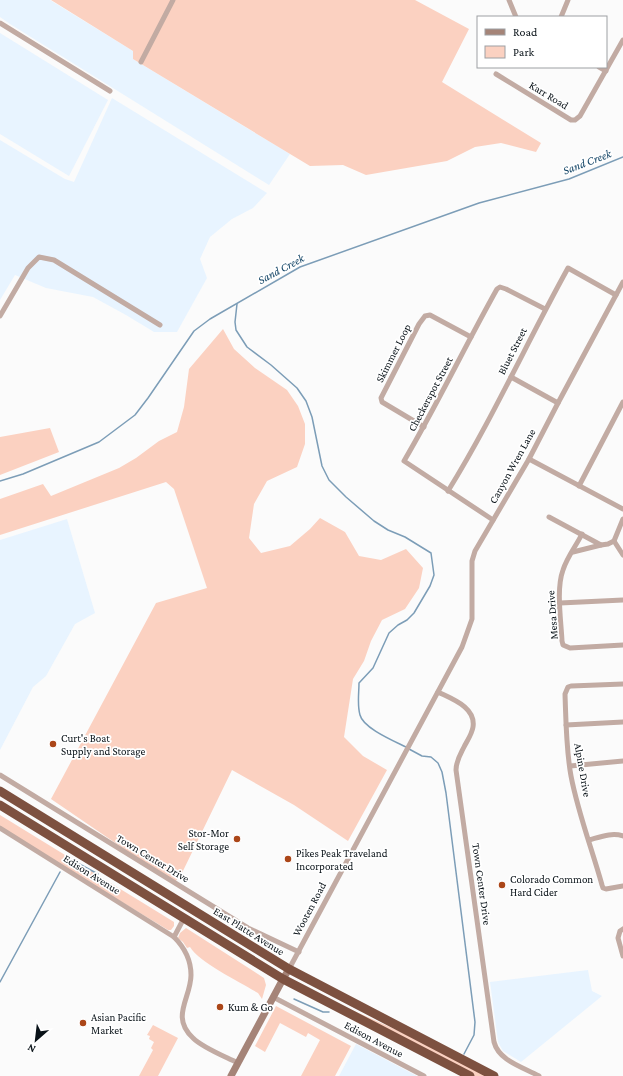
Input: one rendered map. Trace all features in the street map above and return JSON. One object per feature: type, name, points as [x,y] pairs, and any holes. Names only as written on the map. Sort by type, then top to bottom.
[{"type":"highway","name":"East Platte Avenue","points":[[0,791],[289,969],[494,1076]]},
{"type":"highway","name":"East Platte Avenue","points":[[0,805],[283,979],[470,1076]]},
{"type":"street","points":[[141,62],[173,0]]},
{"type":"street","points":[[509,0],[516,16]]},
{"type":"street","points":[[561,16],[568,0]]},
{"type":"street","points":[[0,24],[110,91]]},
{"type":"street","name":"Karr Road","points":[[496,74],[571,120],[575,120],[580,116],[623,40]]},
{"type":"street","points":[[601,68],[606,71]]},
{"type":"street","points":[[0,316],[28,268],[39,258],[54,260],[160,325]]},
{"type":"street","name":"Bluet Street","points":[[448,491],[473,450],[545,309],[568,268],[616,295]]},
{"type":"street","name":"Canyon Wren Lane","points":[[450,668],[462,647],[472,619],[472,561],[479,542],[529,459],[623,282]]},
{"type":"street","name":"Checkerspot Street","points":[[493,520],[404,461],[424,427],[497,289],[500,287],[506,289],[545,309]]},
{"type":"street","name":"Skimmer Loop","points":[[424,427],[382,402],[381,398],[419,324],[425,316],[430,315],[471,337]]},
{"type":"street","points":[[511,377],[558,403]]},
{"type":"street","points":[[579,486],[623,402]]},
{"type":"street","points":[[529,459],[623,509]]},
{"type":"street","points":[[549,517],[601,545]]},
{"type":"street","points":[[573,552],[608,544],[614,541],[623,519]]},
{"type":"street","name":"Mesa Drive","points":[[582,534],[565,564],[560,577],[562,641],[566,647],[623,645]]},
{"type":"street","points":[[614,541],[623,555]]},
{"type":"street","points":[[560,603],[623,600]]},
{"type":"street","name":"Wooten Road","points":[[231,1076],[415,736],[450,668]]},
{"type":"street","name":"Alpine Drive","points":[[623,684],[568,687],[565,694],[570,766],[577,798],[603,888],[609,890],[623,886]]},
{"type":"street","name":"Town Center Drive","points":[[438,692],[467,708],[473,722],[471,732],[457,760],[456,770],[495,1048],[502,1056],[540,1076]]},
{"type":"street","points":[[566,725],[623,722]]},
{"type":"street","points":[[570,766],[623,761]]},
{"type":"street","name":"Town Center Drive","points":[[0,775],[248,928],[299,952]]},
{"type":"street","name":"Edison Avenue","points":[[0,828],[174,937],[182,945],[190,962],[192,976],[182,1009],[183,1022],[188,1033],[193,1039],[238,1063]]},
{"type":"street","points":[[589,840],[611,834],[623,836]]},
{"type":"street","points":[[174,937],[184,918]]},
{"type":"street","points":[[623,929],[620,931],[618,938],[623,956]]},
{"type":"street","name":"Edison Avenue","points":[[273,997],[424,1076]]},
{"type":"shaded area","points":[[0,0],[50,0],[133,51],[133,59],[290,154],[269,185],[10,24],[0,17]]},
{"type":"shaded area","points":[[0,33],[108,100],[69,176],[0,134]]},
{"type":"shaded area","points":[[112,98],[267,193],[253,208],[232,219],[210,237],[200,259],[207,278],[177,332],[154,332],[93,297],[46,288],[15,275],[0,300],[0,140],[65,179],[74,182]]},
{"type":"shaded area","points":[[67,519],[95,613],[75,624],[46,676],[33,687],[0,750],[0,540]]},
{"type":"shaded area","points":[[588,970],[592,991],[602,996],[521,1062],[503,1051],[498,1042],[490,982]]},
{"type":"shaded area","points":[[356,1044],[417,1076],[339,1076]]},
{"type":"green space","points":[[51,0],[415,0],[469,29],[442,82],[541,143],[536,152],[501,143],[475,147],[447,161],[366,175],[343,165],[310,166],[133,59],[133,51]]},
{"type":"green space","points":[[223,329],[234,349],[255,368],[287,390],[298,406],[305,424],[305,444],[297,467],[267,481],[254,504],[249,538],[261,553],[290,546],[310,529],[320,518],[345,532],[359,556],[381,560],[406,549],[423,568],[419,588],[405,609],[382,620],[371,641],[364,661],[353,679],[344,737],[363,756],[387,770],[348,841],[294,805],[232,770],[181,875],[174,883],[51,799],[156,603],[207,588],[174,489],[166,482],[0,535],[0,499],[43,484],[51,496],[119,468],[136,458],[159,441],[177,432],[184,407],[189,369]]},
{"type":"green space","points":[[50,428],[59,452],[0,475],[0,437]]},
{"type":"green space","points":[[0,815],[174,922],[174,926],[171,930],[168,930],[0,828]]},
{"type":"green space","points":[[186,928],[264,978],[266,985],[262,999],[258,993],[211,966],[190,947],[187,948],[178,938],[180,933]]},
{"type":"green space","points":[[276,1006],[351,1046],[335,1076],[301,1076],[320,1040],[308,1033],[306,1037],[280,1023],[265,1052],[255,1046]]},
{"type":"green space","points":[[343,1006],[399,1031],[487,1076],[474,1076]]},
{"type":"green space","points":[[153,1025],[178,1038],[158,1076],[139,1076],[153,1050],[151,1048],[154,1042],[149,1039],[150,1036],[147,1035]]},
{"type":"waterway","name":"Sand Creek","points":[[0,481],[23,474],[99,442],[135,415],[194,331],[210,319],[300,267],[479,203],[569,179],[623,157]]},
{"type":"waterway","points":[[237,304],[235,322],[236,330],[247,347],[271,365],[297,388],[306,401],[312,417],[322,466],[329,480],[374,521],[388,530],[405,537],[431,553],[434,575],[430,586],[414,613],[389,633],[373,668],[359,683],[358,699],[362,720],[380,734],[406,747]]},
{"type":"waterway","points":[[409,749],[422,756],[431,757],[438,763],[442,772],[446,793],[475,1022],[474,1035],[464,1054]]},
{"type":"waterway","points":[[65,861],[70,859],[98,874]]},
{"type":"waterway","points":[[0,982],[60,872]]},
{"type":"waterway","points":[[294,999],[323,1012],[329,1012]]},
{"type":"place","name":"Curt's Boat Supply and Storage","points":[[53,744]]},
{"type":"place","name":"Stor-Mor Self Storage","points":[[237,839]]},
{"type":"place","name":"Pikes Peak Traveland Incorporated","points":[[288,859]]},
{"type":"place","name":"Colorado Common Hard Cider","points":[[502,885]]},
{"type":"place","name":"Kum & Go","points":[[220,1007]]},
{"type":"place","name":"Asian Pacific Market","points":[[83,1023]]}]
